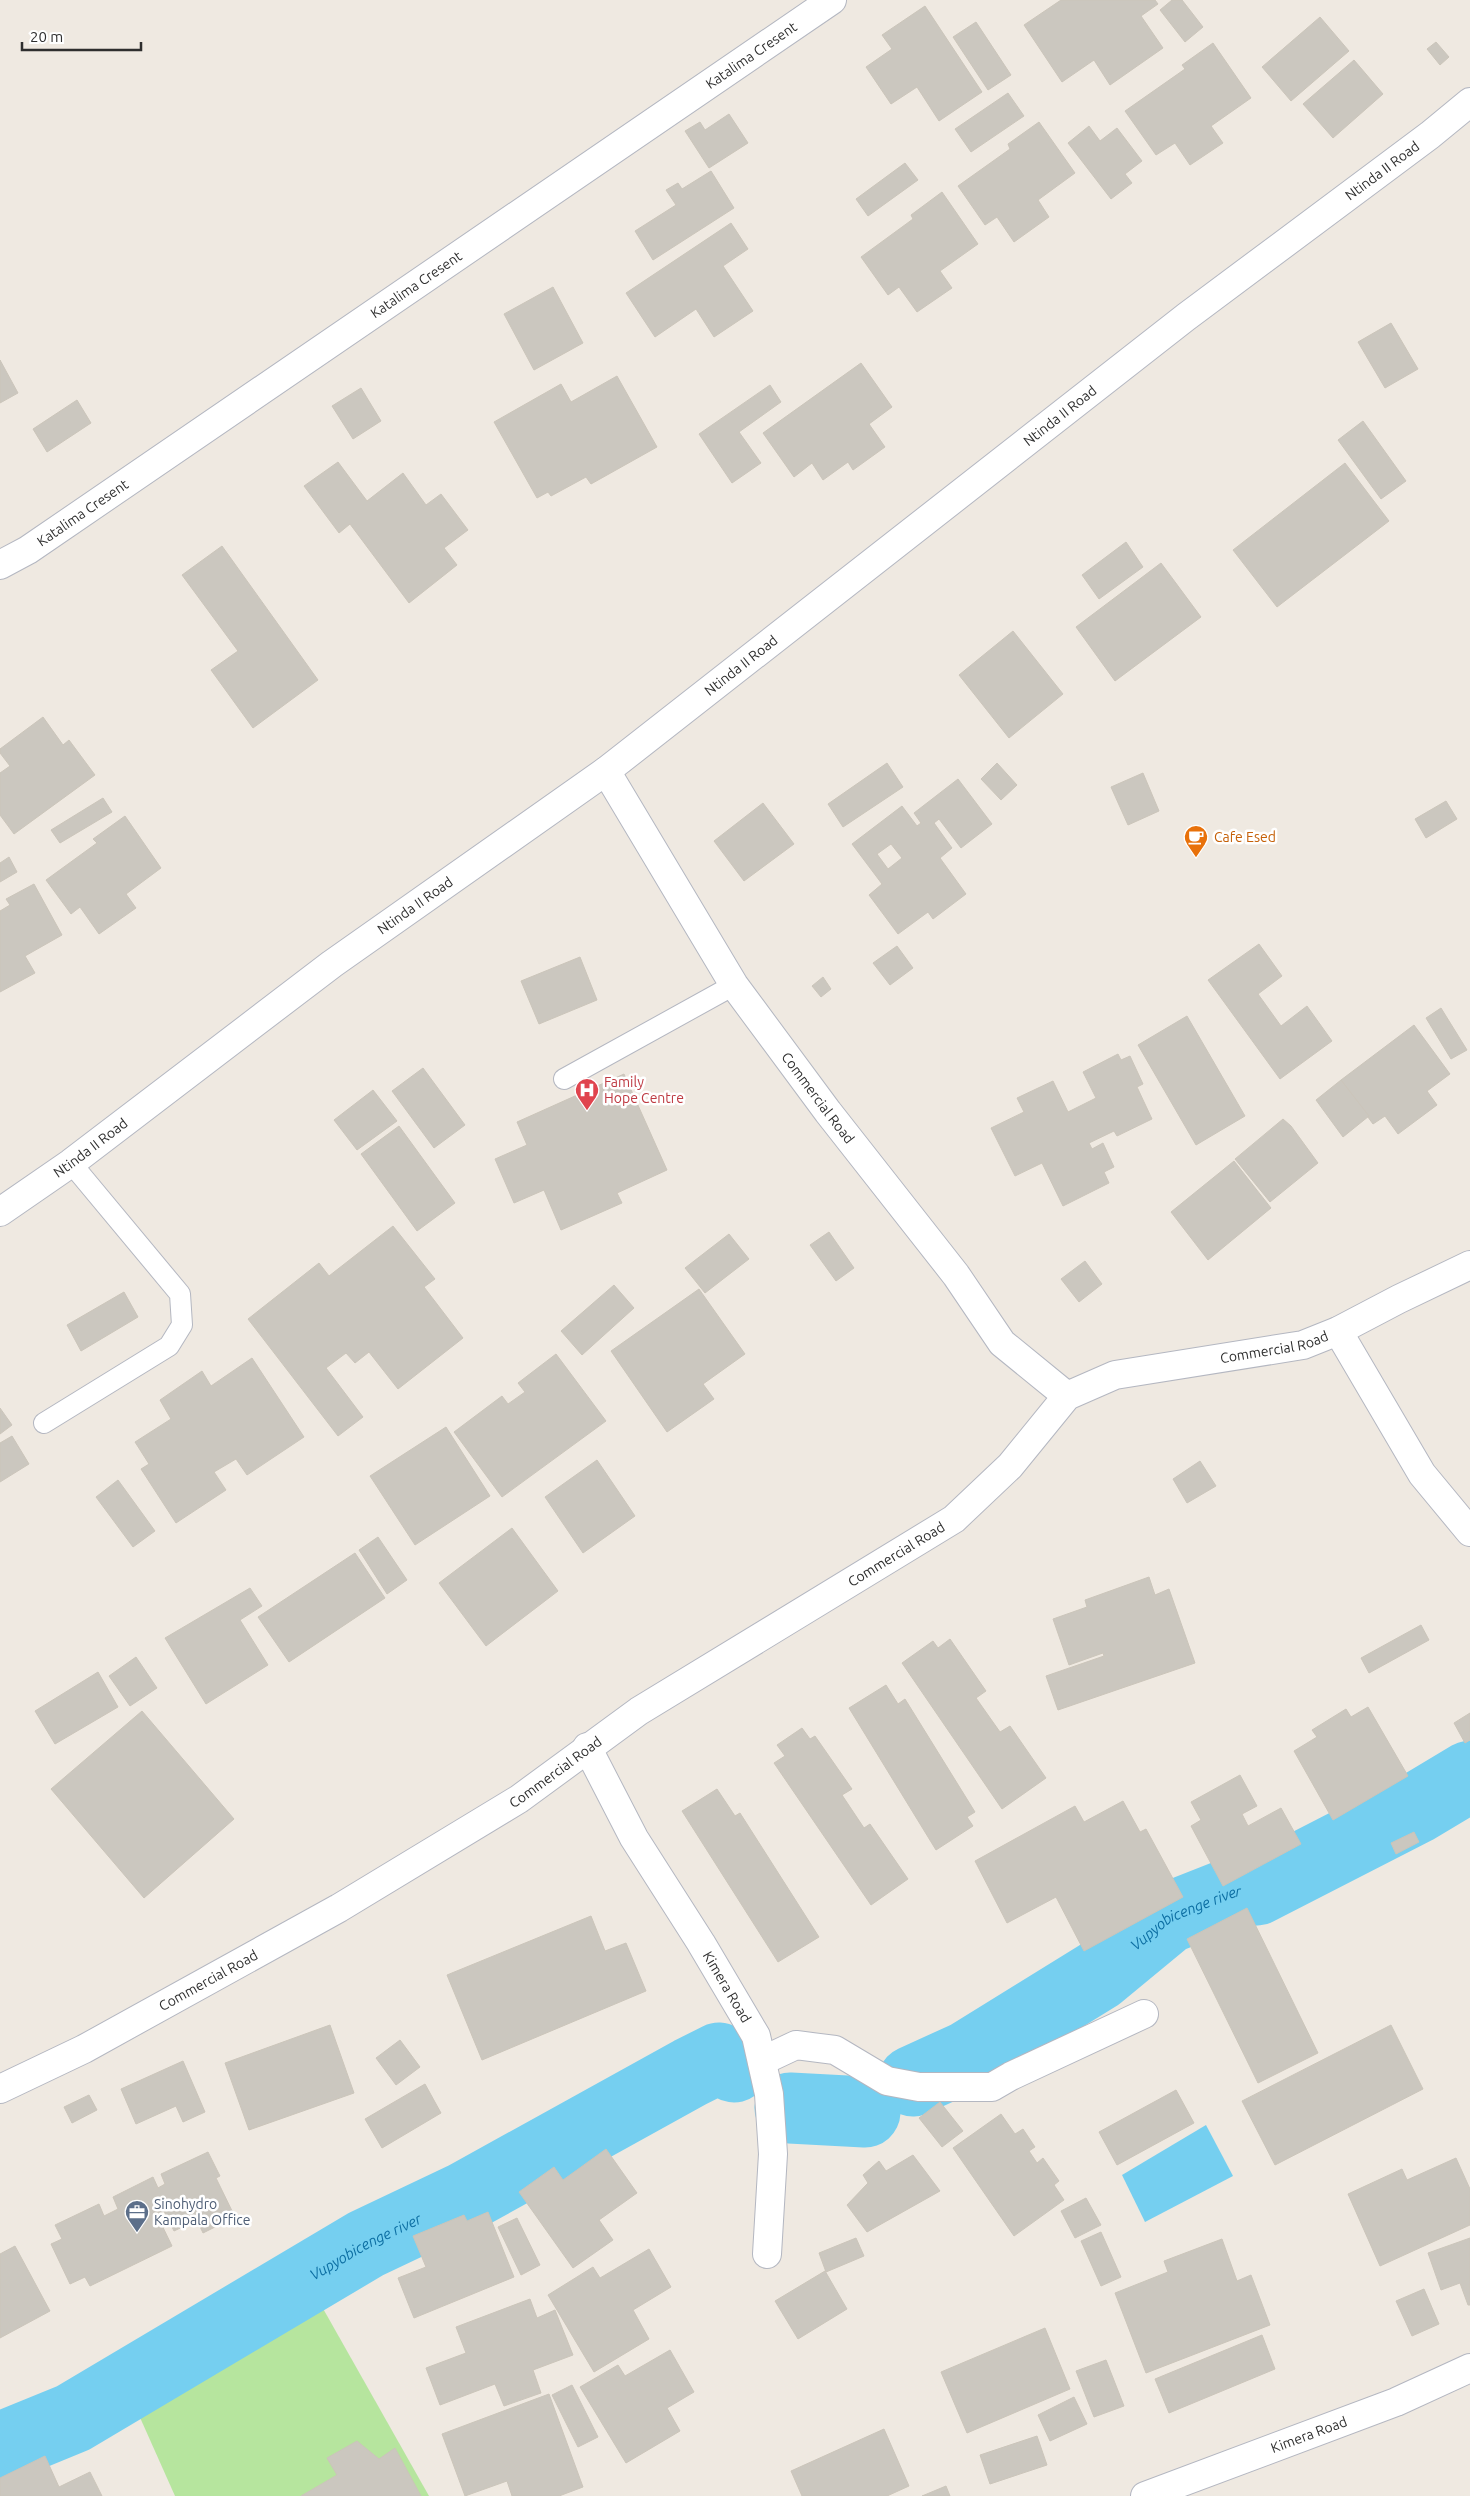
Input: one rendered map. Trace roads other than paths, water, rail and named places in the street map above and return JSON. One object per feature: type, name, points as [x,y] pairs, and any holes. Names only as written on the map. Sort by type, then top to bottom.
[{"type":"street","name":"Katalima Cresent","points":[[0,565],[28,550],[832,0]]},
{"type":"street","name":"Ntinda II Road","points":[[0,1212],[71,1163],[332,964],[606,771],[1186,317],[1430,135],[1470,102]]},
{"type":"street","name":"Commercial Road","points":[[606,771],[734,985],[828,1112],[956,1274],[1002,1344],[1067,1396]]},
{"type":"street","name":"Commercial Road","points":[[0,2089],[84,2049],[339,1908],[519,1799],[639,1711],[954,1518],[1010,1466],[1067,1396],[1115,1375],[1303,1345],[1338,1331],[1470,1265]]},
{"type":"street","points":[[1338,1331],[1422,1474],[1470,1532]]},
{"type":"street","name":"Kimera Road","points":[[588,1747],[634,1838],[701,1943],[756,2036],[768,2094],[773,2154],[767,2254]]},
{"type":"street","points":[[762,2061],[796,2046],[835,2050],[887,2081],[919,2087],[992,2087],[1011,2076],[1144,2014]]},
{"type":"street","name":"Kimera Road","points":[[1145,2496],[1396,2402],[1470,2368]]},
{"type":"lane","points":[[564,1079],[734,985]]},
{"type":"lane","points":[[44,1423],[170,1346],[182,1325],[180,1294],[71,1163]]},
{"type":"water","points":[[1206,2125],[1233,2176],[1145,2222],[1122,2175]]},
{"type":"waterway","name":"Vupyobicenge river","points":[[913,2081],[968,2056],[1099,1975],[1168,1918],[1234,1892],[1257,1890],[1415,1809],[1470,1776]]},
{"type":"waterway","name":"Vupyobicenge river","points":[[0,2448],[73,2418],[366,2244],[465,2197],[691,2072],[719,2058],[734,2067]]},
{"type":"waterway","name":"Vupyobicenge river","points":[[790,2108],[865,2112]]},
{"type":"place","name":"Cafe Esed","points":[[1196,858]]},
{"type":"place","name":"Family Hope Centre","points":[[587,1111]]},
{"type":"place","name":"Sinohydro Kampala Office","points":[[137,2233]]}]
